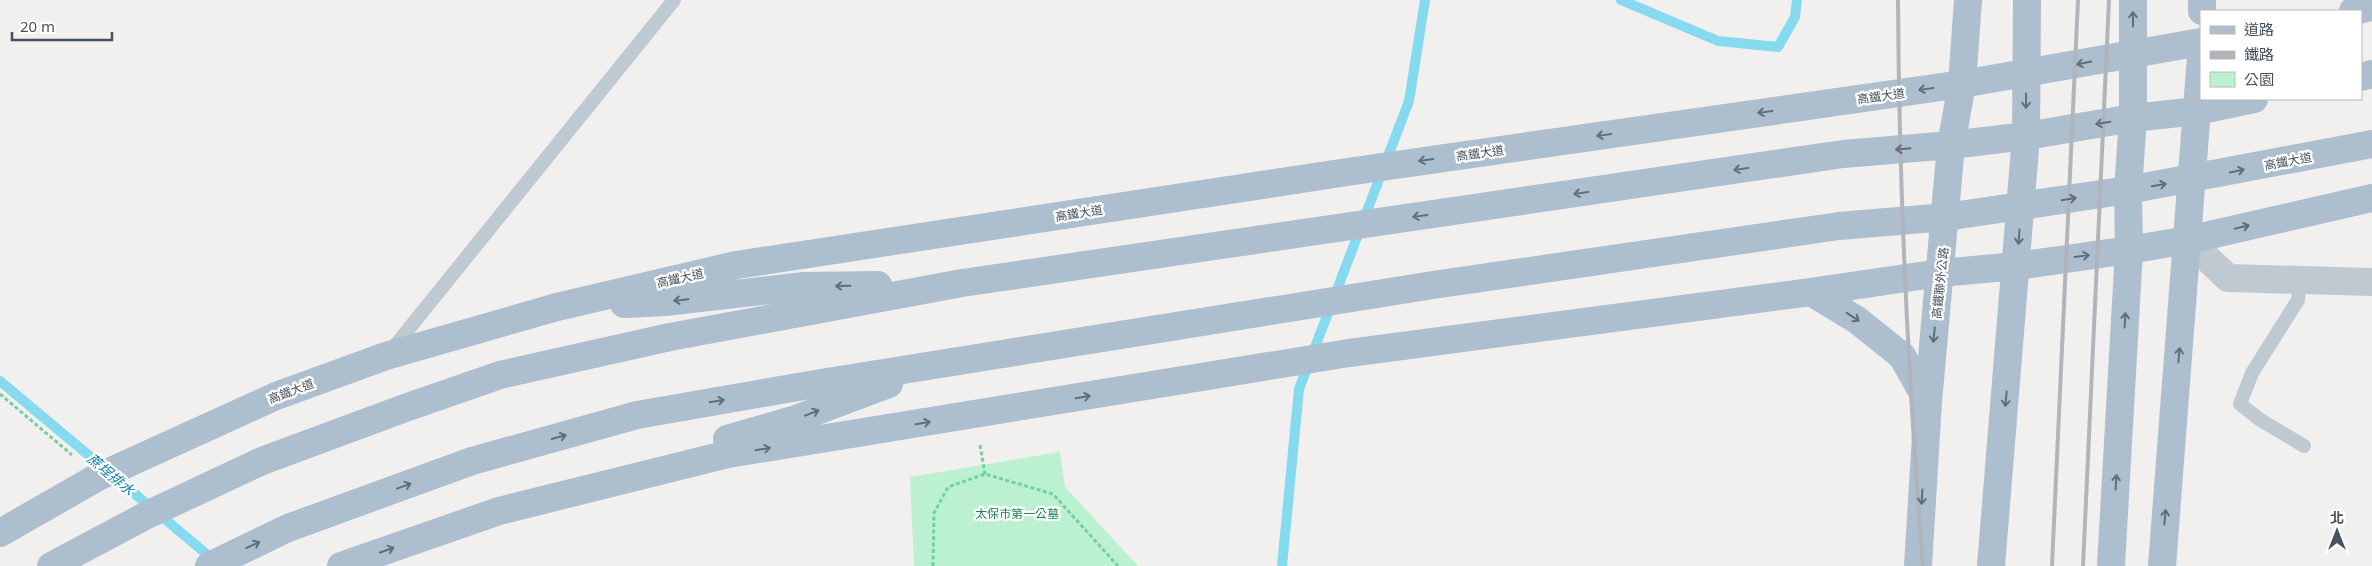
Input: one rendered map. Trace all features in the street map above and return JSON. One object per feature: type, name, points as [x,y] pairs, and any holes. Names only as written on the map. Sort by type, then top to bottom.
[{"type":"main road","name":"高鐵聯外公路","points":[[1918,566],[1928,402],[1951,145],[1962,84],[1968,0]]},
{"type":"main road","points":[[1991,566],[2017,266],[2026,136],[2027,0]]},
{"type":"main road","points":[[2111,566],[2129,250],[2128,190],[2133,118],[2133,0]]},
{"type":"main road","points":[[2358,10],[2372,7]]},
{"type":"main road","name":"高鐵大道","points":[[0,533],[98,477],[276,396],[386,356],[557,307],[736,265],[1354,171],[1962,84],[2200,42]]},
{"type":"main road","points":[[2162,566],[2188,240],[2190,180],[2200,70]]},
{"type":"main road","points":[[50,566],[149,514],[262,461],[404,408],[500,375],[670,337],[962,283],[1843,154],[1951,145],[2026,136],[2133,118],[2197,111],[2249,100]]},
{"type":"main road","name":"高鐵大道","points":[[209,566],[288,528],[472,461],[628,417],[821,383],[1423,287],[1839,226],[1946,217],[2128,190],[2190,180],[2372,144]]},
{"type":"main road","points":[[499,511],[728,454],[1349,353],[1811,292],[1940,273],[2017,266],[2129,250],[2188,240],[2372,198]]},
{"type":"main road","points":[[557,307],[665,302],[804,286],[962,283]]},
{"type":"main road","points":[[1811,292],[1857,320],[1902,356],[1928,402]]},
{"type":"main road","points":[[340,566],[604,474],[794,420],[942,364]]},
{"type":"street","points":[[2188,240],[2228,278],[2372,282]]},
{"type":"lane","points":[[386,356],[674,0]]},
{"type":"lane","points":[[2300,280],[2298,300],[2252,373],[2240,404],[2259,419],[2304,446]]},
{"type":"path","points":[[0,394],[98,477]]},
{"type":"path","points":[[934,566],[934,513],[948,487],[985,474],[1053,494],[1118,566]]},
{"type":"green space","name":"太保市第一公墓","points":[[1060,452],[1065,487],[1138,566],[914,566],[910,477]]},
{"type":"waterway","points":[[1282,566],[1299,389],[1409,101],[1425,0]]},
{"type":"waterway","points":[[1621,0],[1718,41],[1778,47],[1795,17],[1797,0]]},
{"type":"waterway","name":"蔗埕排水","points":[[0,381],[215,561]]},
{"type":"railway","points":[[1898,0],[1900,142],[1905,283],[1923,566]]},
{"type":"railway","points":[[2052,566],[2078,0]]},
{"type":"railway","points":[[2083,566],[2109,0]]}]
